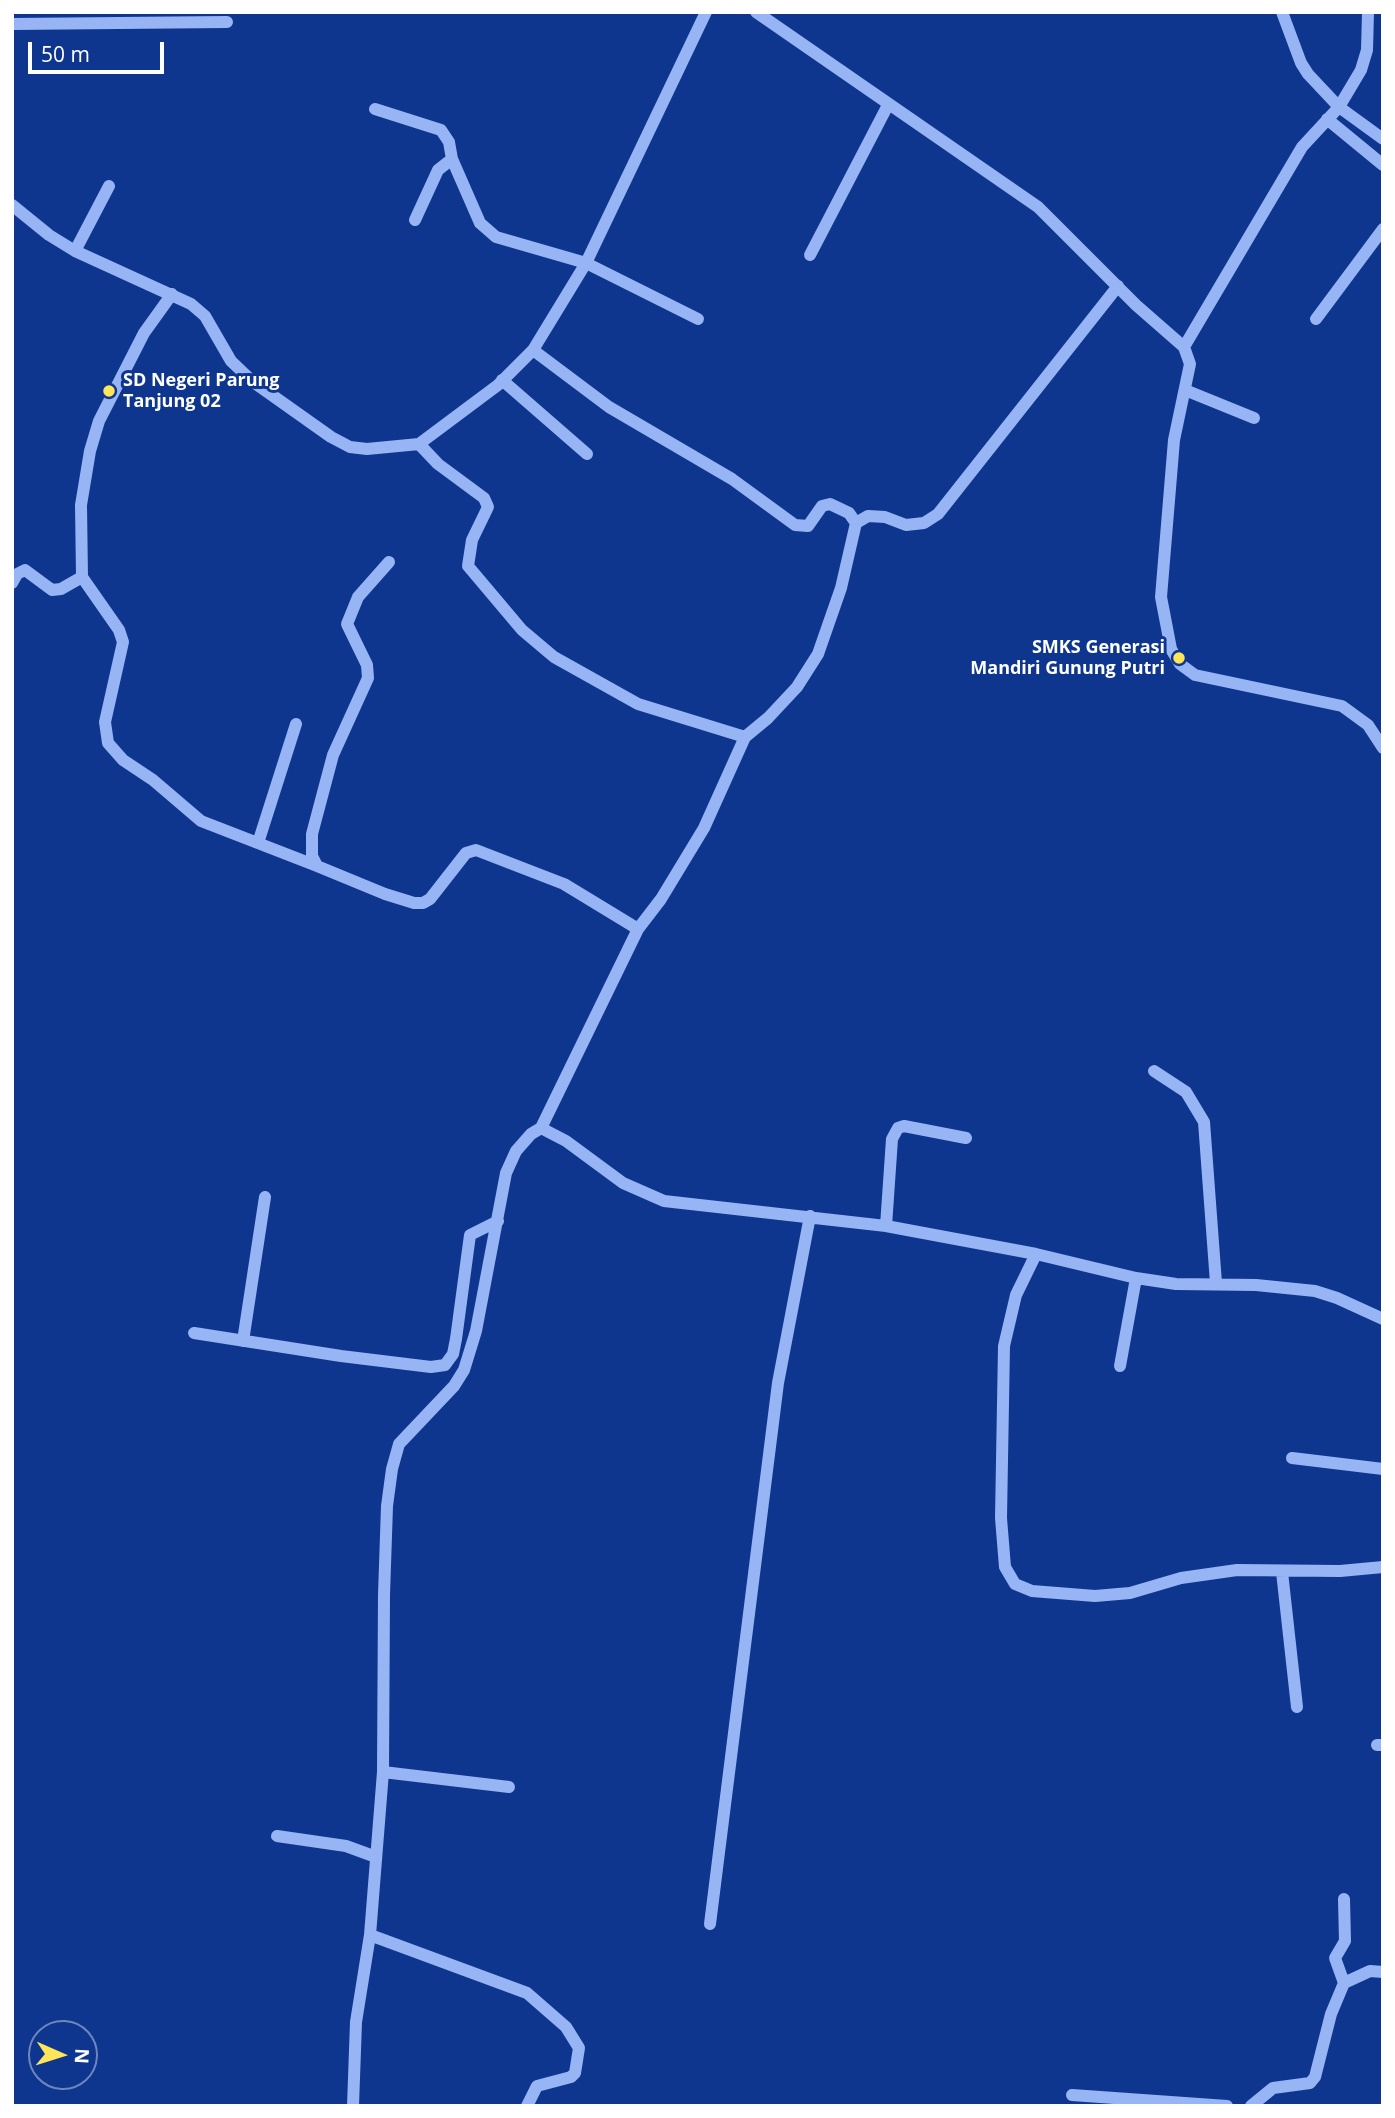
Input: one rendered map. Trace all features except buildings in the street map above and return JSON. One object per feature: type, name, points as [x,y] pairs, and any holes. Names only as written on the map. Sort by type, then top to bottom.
[{"type":"street","points":[[12,205],[40,229],[75,251],[172,294],[205,316],[231,361],[253,381],[331,437],[358,448],[419,444],[502,380],[533,350],[586,263],[706,12]]},
{"type":"street","points":[[756,12],[1038,206],[1184,347],[1190,365],[1174,440],[1161,597],[1171,649],[1180,664],[1195,675],[1342,706],[1368,725],[1383,748]]},
{"type":"street","points":[[1282,12],[1301,63],[1339,107],[1383,139]]},
{"type":"street","points":[[1184,347],[1254,225],[1303,148],[1339,107],[1361,69],[1367,50],[1368,12]]},
{"type":"street","points":[[12,24],[227,22]]},
{"type":"street","points":[[810,256],[888,105]]},
{"type":"street","points":[[374,109],[441,130],[449,142],[452,159],[480,223],[496,237],[586,263],[698,319]]},
{"type":"street","points":[[1326,119],[1383,165]]},
{"type":"street","points":[[415,220],[439,170],[452,159]]},
{"type":"street","points":[[75,251],[109,187]]},
{"type":"street","points":[[1316,319],[1383,229]]},
{"type":"street","points":[[353,2106],[356,2022],[370,1935],[383,1772],[384,1582],[392,1469],[399,1444],[454,1386],[464,1370],[473,1345],[506,1173],[516,1151],[541,1128],[638,929],[661,899],[704,828],[746,737],[797,687],[818,653],[842,589],[850,539],[856,523],[869,516],[885,517],[906,525],[923,523],[938,514],[1118,286]]},
{"type":"street","points":[[172,294],[144,333],[99,421],[90,451],[81,505],[82,577],[119,630],[122,642],[121,659],[105,722],[108,743],[123,761],[153,780],[201,821],[414,904],[430,899],[466,853],[476,850],[564,884],[638,929]]},
{"type":"street","points":[[533,350],[609,407],[732,479],[795,525],[808,526],[817,511],[830,504],[849,513],[856,523]]},
{"type":"street","points":[[502,380],[587,454]]},
{"type":"street","points":[[1185,390],[1254,418]]},
{"type":"street","points":[[419,444],[487,502],[468,556],[468,566],[523,630],[554,657],[638,704],[746,737]]},
{"type":"street","points":[[317,866],[312,856],[312,834],[332,755],[368,678],[367,665],[347,624],[358,597],[389,562]]},
{"type":"street","points":[[12,583],[17,575],[25,570],[52,590],[61,589],[82,577]]},
{"type":"street","points":[[258,844],[296,724]]},
{"type":"street","points":[[1154,1072],[1186,1092],[1204,1122],[1216,1283]]},
{"type":"street","points":[[886,1226],[892,1139],[898,1128],[904,1126],[966,1138]]},
{"type":"street","points":[[541,1128],[566,1141],[623,1183],[664,1201],[886,1226],[1176,1284],[1216,1283],[1315,1291],[1383,1319]]},
{"type":"street","points":[[243,1341],[265,1197]]},
{"type":"street","points":[[710,1924],[778,1383],[810,1216]]},
{"type":"street","points":[[194,1333],[393,1363],[432,1367],[445,1365],[453,1354],[456,1339],[470,1235],[498,1221]]},
{"type":"street","points":[[1036,1254],[1016,1295],[1004,1346],[1001,1518],[1005,1567],[1009,1578],[1020,1588],[1095,1597],[1130,1593],[1181,1578],[1237,1570],[1282,1572],[1383,1567]]},
{"type":"street","points":[[1120,1366],[1136,1278]]},
{"type":"street","points":[[1292,1458],[1383,1469]]},
{"type":"street","points":[[1282,1572],[1297,1707]]},
{"type":"street","points":[[383,1772],[509,1787]]},
{"type":"street","points":[[277,1836],[346,1846],[376,1857]]},
{"type":"street","points":[[1344,1899],[1345,1941],[1335,1958],[1344,1983]]},
{"type":"street","points":[[370,1935],[527,1993],[566,2027],[579,2048],[575,2073],[571,2077],[537,2086],[527,2106]]},
{"type":"street","points":[[1251,2106],[1266,2091],[1310,2083],[1315,2077],[1331,2014],[1344,1983],[1370,1971],[1383,1972]]},
{"type":"street","points":[[1072,2095],[1227,2106]]},
{"type":"place","name":"SD Negeri Parung Tanjung 02","points":[[109,391]]},
{"type":"place","name":"SMKS Generasi Mandiri Gunung Putri","points":[[1179,658]]}]
